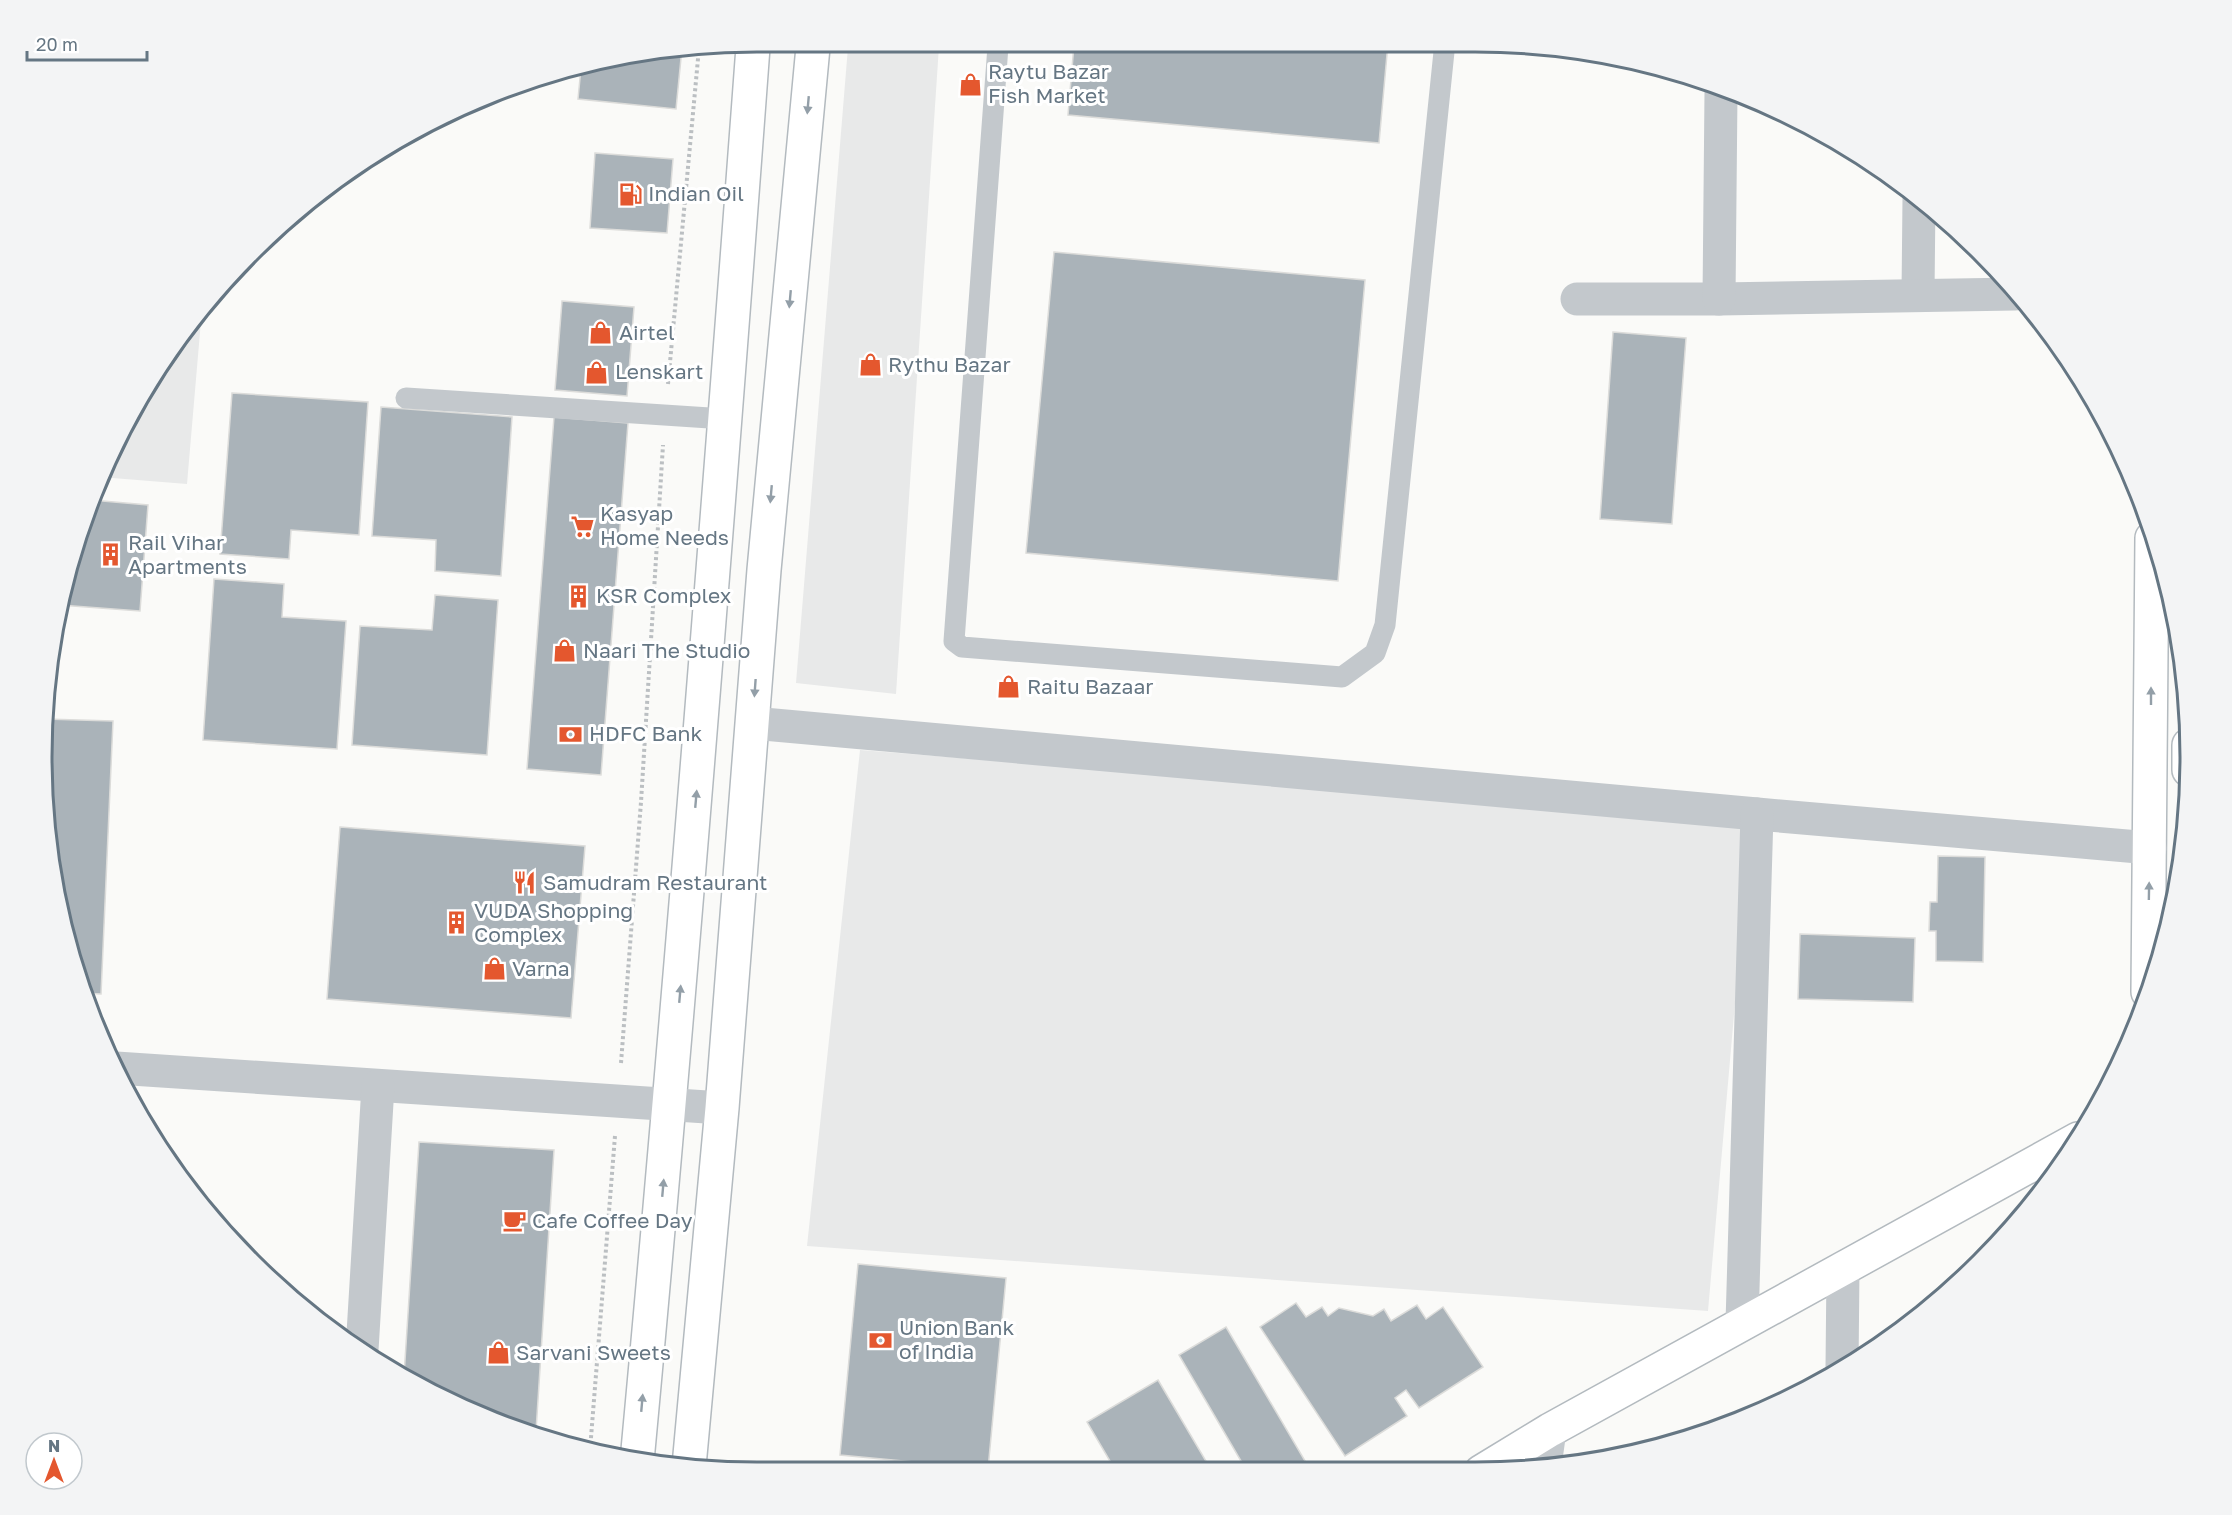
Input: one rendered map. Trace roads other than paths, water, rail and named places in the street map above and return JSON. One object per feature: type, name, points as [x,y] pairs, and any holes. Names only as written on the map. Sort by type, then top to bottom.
[{"type":"main road","points":[[638,1452],[670,1104],[753,52]]},
{"type":"main road","points":[[690,1459],[722,1108],[765,558],[813,52]]},
{"type":"main road","points":[[2148,962],[2152,564]]},
{"type":"main road","points":[[1498,1462],[1742,1323],[2062,1148]]},
{"type":"street","points":[[1719,299],[1721,97]]},
{"type":"street","points":[[1918,295],[1919,210]]},
{"type":"street","points":[[1577,299],[2006,294]]},
{"type":"street","points":[[753,723],[2150,848]]},
{"type":"street","points":[[1742,1323],[1757,814]]},
{"type":"street","points":[[125,1069],[722,1108]]},
{"type":"street","points":[[363,1342],[378,1086]]},
{"type":"street","points":[[1842,1359],[1843,1268]]},
{"type":"street","points":[[1546,1458],[1550,1430]]},
{"type":"lane","points":[[998,52],[954,641],[962,647],[1342,677],[1375,653],[1385,625],[1444,52]]},
{"type":"lane","points":[[406,398],[725,419]]},
{"type":"place","name":"Raytu Bazar Fish Market","points":[[970,84]]},
{"type":"place","name":"Indian Oil","points":[[630,194]]},
{"type":"place","name":"Airtel","points":[[601,333]]},
{"type":"place","name":"Rythu Bazar","points":[[870,365]]},
{"type":"place","name":"Lenskart","points":[[597,372]]},
{"type":"place","name":"Kasyap Home Needs","points":[[582,526]]},
{"type":"place","name":"Rail Vihar Apartments","points":[[110,555]]},
{"type":"place","name":"KSR Complex","points":[[578,596]]},
{"type":"place","name":"Naari The Studio","points":[[565,651]]},
{"type":"place","name":"Raitu Bazaar","points":[[1009,687]]},
{"type":"place","name":"HDFC Bank","points":[[571,734]]},
{"type":"place","name":"Samudram Restaurant","points":[[525,883]]},
{"type":"place","name":"VUDA Shopping Complex","points":[[456,923]]},
{"type":"place","name":"Varna","points":[[494,969]]},
{"type":"place","name":"Cafe Coffee Day","points":[[514,1221]]},
{"type":"place","name":"Union Bank of India","points":[[881,1340]]},
{"type":"place","name":"Sarvani Sweets","points":[[498,1353]]}]
